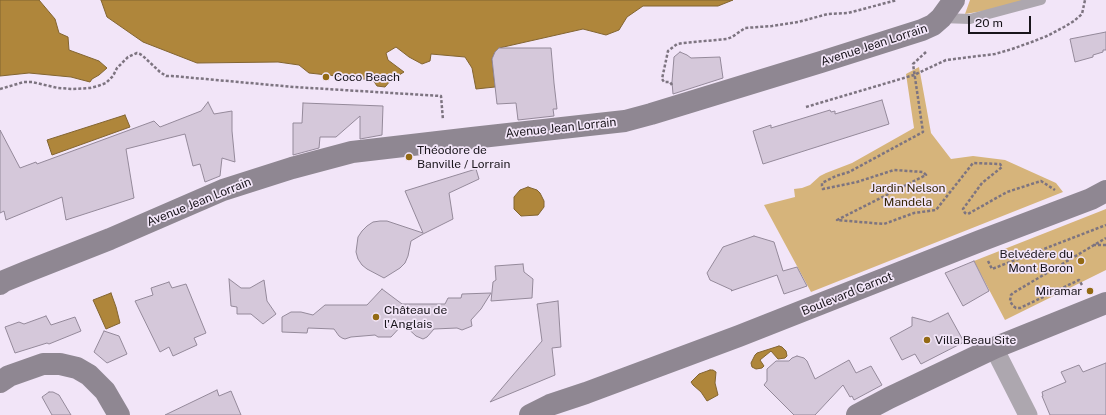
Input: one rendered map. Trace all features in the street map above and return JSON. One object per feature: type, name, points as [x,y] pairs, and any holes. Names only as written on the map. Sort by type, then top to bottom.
[{"type":"street","name":"Avenue Jean Lorrain","points":[[0,284],[26,272],[110,239],[223,190],[292,168],[352,152],[624,121],[908,35],[937,22],[954,0]]},
{"type":"street","name":"Boulevard Carnot","points":[[530,415],[550,405],[739,336],[980,241],[1092,199],[1106,191]]},
{"type":"street","points":[[857,415],[889,398],[994,348],[1106,303]]},
{"type":"street","points":[[994,348],[1028,415]]},
{"type":"street","points":[[0,382],[10,376],[43,364],[60,364],[77,368],[89,375],[105,391],[119,415]]},
{"type":"street","name":"Boulevard Carnot","points":[[553,415],[586,393]]},
{"type":"lane","points":[[937,22],[970,19],[1041,0]]},
{"type":"path","points":[[670,87],[671,83],[664,82],[662,79],[668,51],[677,44],[727,39],[745,28],[772,26],[798,22],[812,17],[828,14],[848,13],[897,0]]},
{"type":"path","points":[[806,107],[914,75],[946,60],[995,54],[1047,36],[1074,21],[1082,14],[1085,0]]},
{"type":"path","points":[[937,22],[941,39],[913,64],[923,132],[849,172],[836,176],[822,183],[822,186],[824,189],[857,182],[894,170],[923,172],[926,175],[837,220],[884,224],[914,213],[936,210],[973,163],[1000,164],[1002,167],[982,183],[963,209],[965,213],[968,214],[1007,192],[1041,181],[1054,189],[1056,193]]},
{"type":"path","points":[[0,89],[24,82],[73,89],[98,86],[106,83],[113,76],[117,68],[128,57],[137,53],[143,56],[166,76],[294,88],[441,96],[443,122],[450,121]]},
{"type":"path","points":[[980,241],[992,269],[1106,225]]},
{"type":"path","points":[[1082,285],[1079,280],[1020,308],[1013,306],[1010,301],[1013,293],[1106,238]]},
{"type":"path","points":[[1092,245],[1106,244]]},
{"type":"green space","points":[[970,0],[1032,0],[1013,6],[965,14]]},
{"type":"green space","name":"Jardin Nelson Mandela","points":[[919,67],[931,133],[951,159],[973,156],[1005,160],[1056,183],[1063,192],[811,292],[764,205],[795,197],[794,189],[810,185],[820,176],[852,163],[914,128],[906,74]]},
{"type":"green space","points":[[1106,209],[1106,270],[1005,320],[974,261]]},
{"type":"shaded area","points":[[0,0],[39,0],[55,19],[59,33],[68,37],[69,50],[99,61],[107,68],[90,82],[71,77],[29,73],[0,76]]},
{"type":"shaded area","points":[[101,0],[733,0],[718,6],[643,6],[627,17],[619,30],[606,35],[583,29],[499,48],[495,52],[492,59],[495,87],[476,89],[472,68],[465,57],[431,54],[430,61],[422,64],[409,57],[396,47],[386,53],[388,60],[404,72],[391,80],[385,87],[377,86],[373,80],[309,73],[299,65],[278,62],[197,63],[143,42],[107,17]]},
{"type":"shaded area","points":[[125,115],[130,127],[52,155],[47,140]]},
{"type":"shaded area","points":[[528,187],[537,190],[540,193],[544,201],[544,207],[538,215],[521,216],[514,209],[514,197],[520,190]]},
{"type":"shaded area","points":[[111,293],[120,323],[106,329],[93,300]]},
{"type":"shaded area","points":[[779,346],[786,351],[787,356],[785,358],[778,359],[771,351],[760,360],[764,366],[762,368],[756,369],[752,367],[751,363],[757,353]]},
{"type":"shaded area","points":[[710,370],[716,372],[715,383],[718,395],[707,401],[701,392],[691,382],[699,374]]},
{"type":"building","points":[[1106,32],[1106,50],[1093,55],[1093,57],[1075,62],[1070,39]]},
{"type":"building","points":[[499,48],[551,48],[557,109],[553,109],[554,116],[518,120],[516,103],[497,104],[492,59],[495,52]]},
{"type":"building","points":[[680,52],[691,58],[720,57],[723,78],[673,94],[672,82],[674,57]]},
{"type":"building","points":[[882,100],[889,124],[763,164],[753,131],[771,125],[771,128],[830,110],[831,112],[835,111],[835,114]]},
{"type":"building","points":[[208,102],[214,114],[232,111],[235,162],[222,158],[220,176],[205,182],[200,164],[193,166],[185,134],[126,149],[134,198],[66,220],[62,197],[6,220],[4,211],[0,213],[0,130],[20,168],[36,162],[37,164],[154,121],[160,127],[201,111]]},
{"type":"building","points":[[303,103],[383,106],[382,135],[360,139],[360,116],[336,137],[320,137],[319,148],[293,155],[293,123],[302,123]]},
{"type":"building","points":[[476,169],[479,179],[449,193],[453,219],[411,241],[408,256],[405,263],[400,268],[384,278],[362,265],[356,252],[358,237],[367,226],[373,222],[387,221],[423,233],[405,191]]},
{"type":"building","points":[[754,236],[774,242],[783,271],[797,267],[807,286],[784,294],[777,275],[731,291],[732,290],[710,280],[707,273],[723,247]]},
{"type":"building","points":[[974,261],[989,291],[963,306],[945,273]]},
{"type":"building","points":[[523,264],[524,272],[533,279],[532,298],[491,301],[493,282],[496,280],[495,266]]},
{"type":"building","points":[[229,279],[241,288],[250,288],[264,280],[267,301],[276,314],[263,324],[251,314],[237,314],[237,307],[231,306]]},
{"type":"building","points":[[169,282],[172,288],[186,284],[206,333],[194,338],[197,345],[173,356],[169,347],[160,352],[135,301],[153,295],[151,288]]},
{"type":"building","name":"Château de l'Anglais","points":[[382,289],[402,304],[445,304],[448,298],[461,298],[462,294],[491,293],[481,309],[471,320],[472,326],[462,330],[457,328],[434,329],[427,337],[423,339],[416,336],[403,324],[391,337],[378,337],[375,335],[345,339],[339,336],[334,329],[308,328],[307,333],[282,332],[282,317],[291,312],[301,312],[313,315],[325,305],[367,305]]},
{"type":"building","points":[[558,301],[561,347],[552,348],[555,375],[490,402],[542,341],[537,304]]},
{"type":"building","name":"Villa Beau Site","points":[[948,313],[964,342],[921,364],[915,354],[902,360],[890,338],[912,326],[912,317],[930,322]]},
{"type":"building","points":[[46,316],[51,325],[75,317],[81,331],[49,344],[47,343],[15,353],[5,327],[19,322],[24,324]]},
{"type":"building","points":[[104,331],[119,336],[127,354],[107,363],[94,352]]},
{"type":"building","points":[[797,356],[804,358],[807,361],[815,379],[849,360],[856,373],[871,366],[882,385],[854,400],[852,396],[850,397],[843,385],[815,415],[794,415],[764,385],[767,381],[767,369],[776,361],[789,361]]},
{"type":"building","points":[[1106,363],[1106,415],[1050,415],[1042,396],[1042,392],[1066,382],[1061,372],[1079,365],[1083,372]]},
{"type":"building","points":[[217,390],[219,396],[231,391],[241,415],[165,415]]},
{"type":"building","points":[[49,392],[59,395],[71,415],[52,415],[42,397]]},
{"type":"place","name":"Coco Beach","points":[[326,77]]},
{"type":"place","name":"Théodore de Banville / Lorrain","points":[[409,157]]},
{"type":"place","name":"Belvédère du Mont Boron","points":[[1081,261]]},
{"type":"place","name":"Miramar","points":[[1090,291]]},
{"type":"place","name":"Château de l'Anglais","points":[[376,317]]},
{"type":"place","name":"Villa Beau Site","points":[[927,340]]}]
